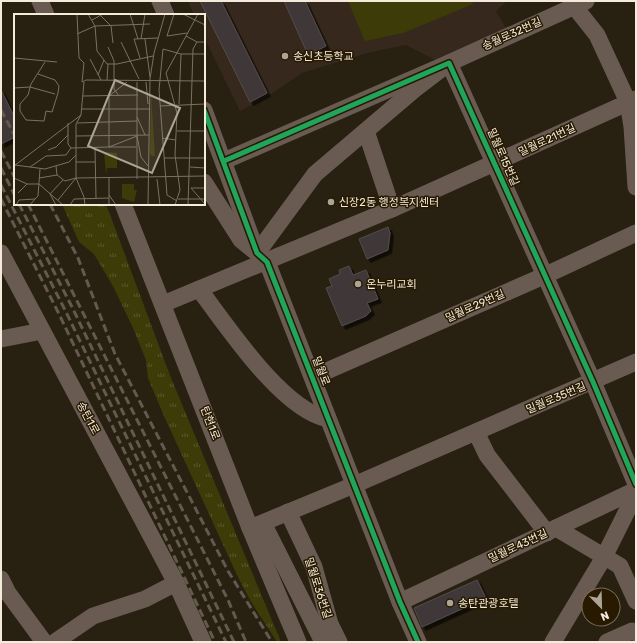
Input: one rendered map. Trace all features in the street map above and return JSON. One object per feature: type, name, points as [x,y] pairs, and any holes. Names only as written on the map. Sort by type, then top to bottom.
[{"type":"street","points":[[40,1],[46,14]]},
{"type":"street","points":[[160,1],[166,14]]},
{"type":"street","name":"송월로32번길","points":[[449,63],[571,5],[597,35],[632,100]]},
{"type":"street","points":[[163,304],[198,289],[262,257],[315,174],[449,63]]},
{"type":"street","points":[[224,161],[449,63]]},
{"type":"street","name":"밀월로15번길","points":[[449,63],[546,275],[636,484]]},
{"type":"street","points":[[632,100],[632,127],[636,187]]},
{"type":"street","name":"밀월로21번길","points":[[262,257],[392,209],[495,164],[632,100]]},
{"type":"street","name":"밀월로","points":[[205,113],[262,257],[313,377],[400,602],[418,642]]},
{"type":"street","points":[[366,131],[392,209]]},
{"type":"street","points":[[205,184],[241,240],[262,257]]},
{"type":"street","name":"탄현1로","points":[[123,205],[163,304],[257,526],[298,642]]},
{"type":"street","name":"밀월로29번길","points":[[313,377],[546,275],[636,233]]},
{"type":"street","name":"송탄1로","points":[[1,253],[176,583],[203,642]]},
{"type":"street","points":[[198,289],[267,378],[315,416],[328,419]]},
{"type":"street","points":[[1,339],[42,331]]},
{"type":"street","name":"밀월로35번길","points":[[354,485],[636,362]]},
{"type":"street","points":[[476,432],[487,455],[552,530],[620,566],[636,601]]},
{"type":"street","points":[[323,642],[257,526],[354,485]]},
{"type":"street","points":[[552,642],[604,557],[636,491]]},
{"type":"street","name":"밀월로43번길","points":[[400,602],[636,491]]},
{"type":"street","name":"밀월로36번길","points":[[288,512],[314,568],[330,624],[339,642]]},
{"type":"street","points":[[1,579],[8,593],[44,642]]},
{"type":"street","points":[[55,642],[93,616],[145,599],[176,583]]},
{"type":"street","points":[[607,642],[632,631],[636,633]]},
{"type":"shaded area","name":"송신초등학교","points":[[188,1],[507,1],[496,11],[507,30],[437,61],[406,45],[371,52],[302,73],[271,94],[240,111],[205,39],[205,14],[194,14]]},
{"type":"green space","points":[[348,1],[472,1],[473,4],[403,33],[365,41]]},
{"type":"green space","points":[[62,205],[106,205],[171,378],[281,642],[277,642],[250,600],[237,575],[164,416],[148,378],[146,360],[114,288],[94,254],[79,242]]},
{"type":"building","points":[[200,1],[221,1],[267,93],[250,102]]},
{"type":"building","points":[[284,1],[305,1],[326,46],[308,55]]},
{"type":"building","points":[[1,90],[14,116],[14,138],[1,144]]},
{"type":"building","points":[[388,227],[390,233],[388,250],[367,259],[359,239]]},
{"type":"building","points":[[349,266],[353,275],[366,270],[378,299],[367,303],[371,311],[366,316],[342,326],[326,288],[332,286],[329,279],[340,274],[339,270]]},
{"type":"building","name":"송탄관광호텔","points":[[477,580],[486,598],[422,627],[414,608]]},
{"type":"railway","points":[[1,110],[14,134]]},
{"type":"railway","points":[[1,151],[14,176]]},
{"type":"railway","points":[[1,168],[14,194]]},
{"type":"railway","points":[[1,185],[65,310],[226,642]]},
{"type":"railway","points":[[1,199],[59,314],[215,642]]},
{"type":"railway","points":[[20,205],[72,307],[234,642]]},
{"type":"railway","points":[[29,205],[228,600],[246,642]]},
{"type":"railway","points":[[51,205],[78,258],[115,354],[228,571],[272,642]]},
{"type":"cycle path","points":[[224,161],[449,63],[593,382],[636,484]]},
{"type":"cycle path","points":[[205,113],[257,253],[267,262],[400,602],[418,642]]},
{"type":"place","name":"송신초등학교","points":[[285,56]]},
{"type":"place","name":"신장2동 행정복지센터","points":[[331,202]]},
{"type":"place","name":"온누리교회","points":[[358,284]]},
{"type":"place","name":"송탄관광호텔","points":[[450,603]]}]
